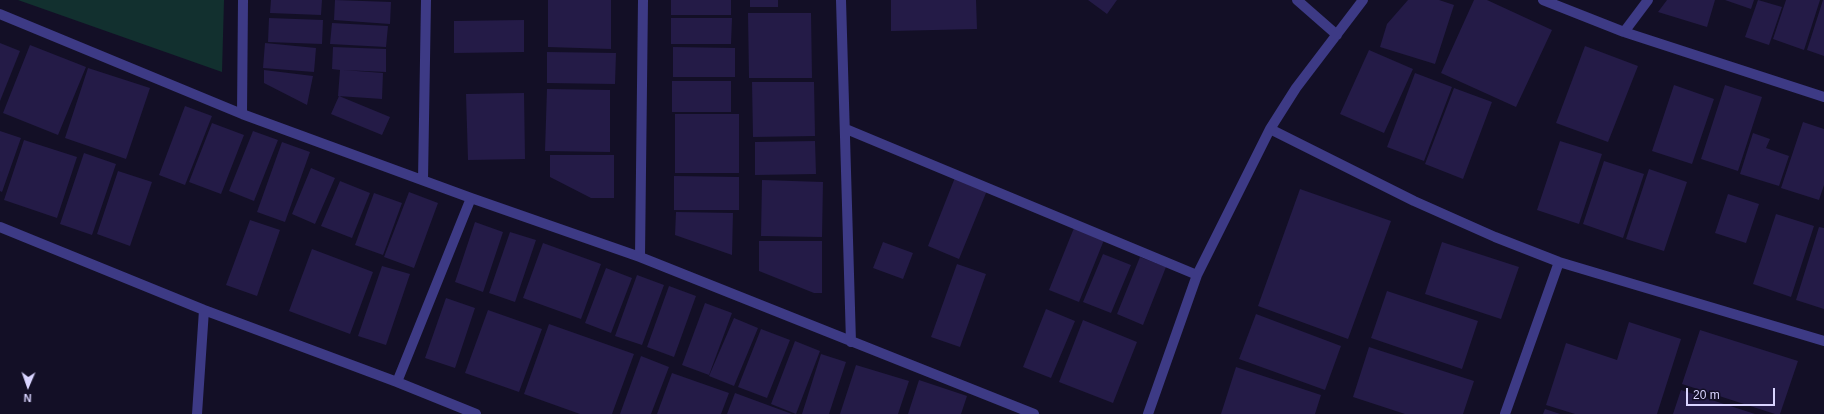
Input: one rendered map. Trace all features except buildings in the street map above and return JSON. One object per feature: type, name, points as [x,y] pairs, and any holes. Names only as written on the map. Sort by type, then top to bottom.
[{"type":"street","points":[[242,0],[242,114]]},
{"type":"street","points":[[423,180],[426,0]]},
{"type":"street","points":[[640,257],[643,0]]},
{"type":"street","points":[[841,0],[846,129],[851,342]]},
{"type":"street","points":[[1296,0],[1337,35]]},
{"type":"street","points":[[1148,414],[1197,275],[1270,129],[1296,88],[1363,0]]},
{"type":"street","points":[[1543,0],[1624,32],[1824,97]]},
{"type":"street","points":[[1624,32],[1648,0]]},
{"type":"street","points":[[0,14],[242,114],[471,198],[640,257],[1034,414]]},
{"type":"street","points":[[846,129],[1197,275]]},
{"type":"street","points":[[1270,129],[1414,201],[1495,237],[1559,262],[1824,341]]},
{"type":"street","points":[[397,382],[471,198]]},
{"type":"street","points":[[0,227],[204,310],[397,382],[476,414]]},
{"type":"street","points":[[1505,414],[1559,262]]},
{"type":"street","points":[[197,414],[204,310]]},
{"type":"green space","points":[[18,0],[224,0],[222,72]]}]
